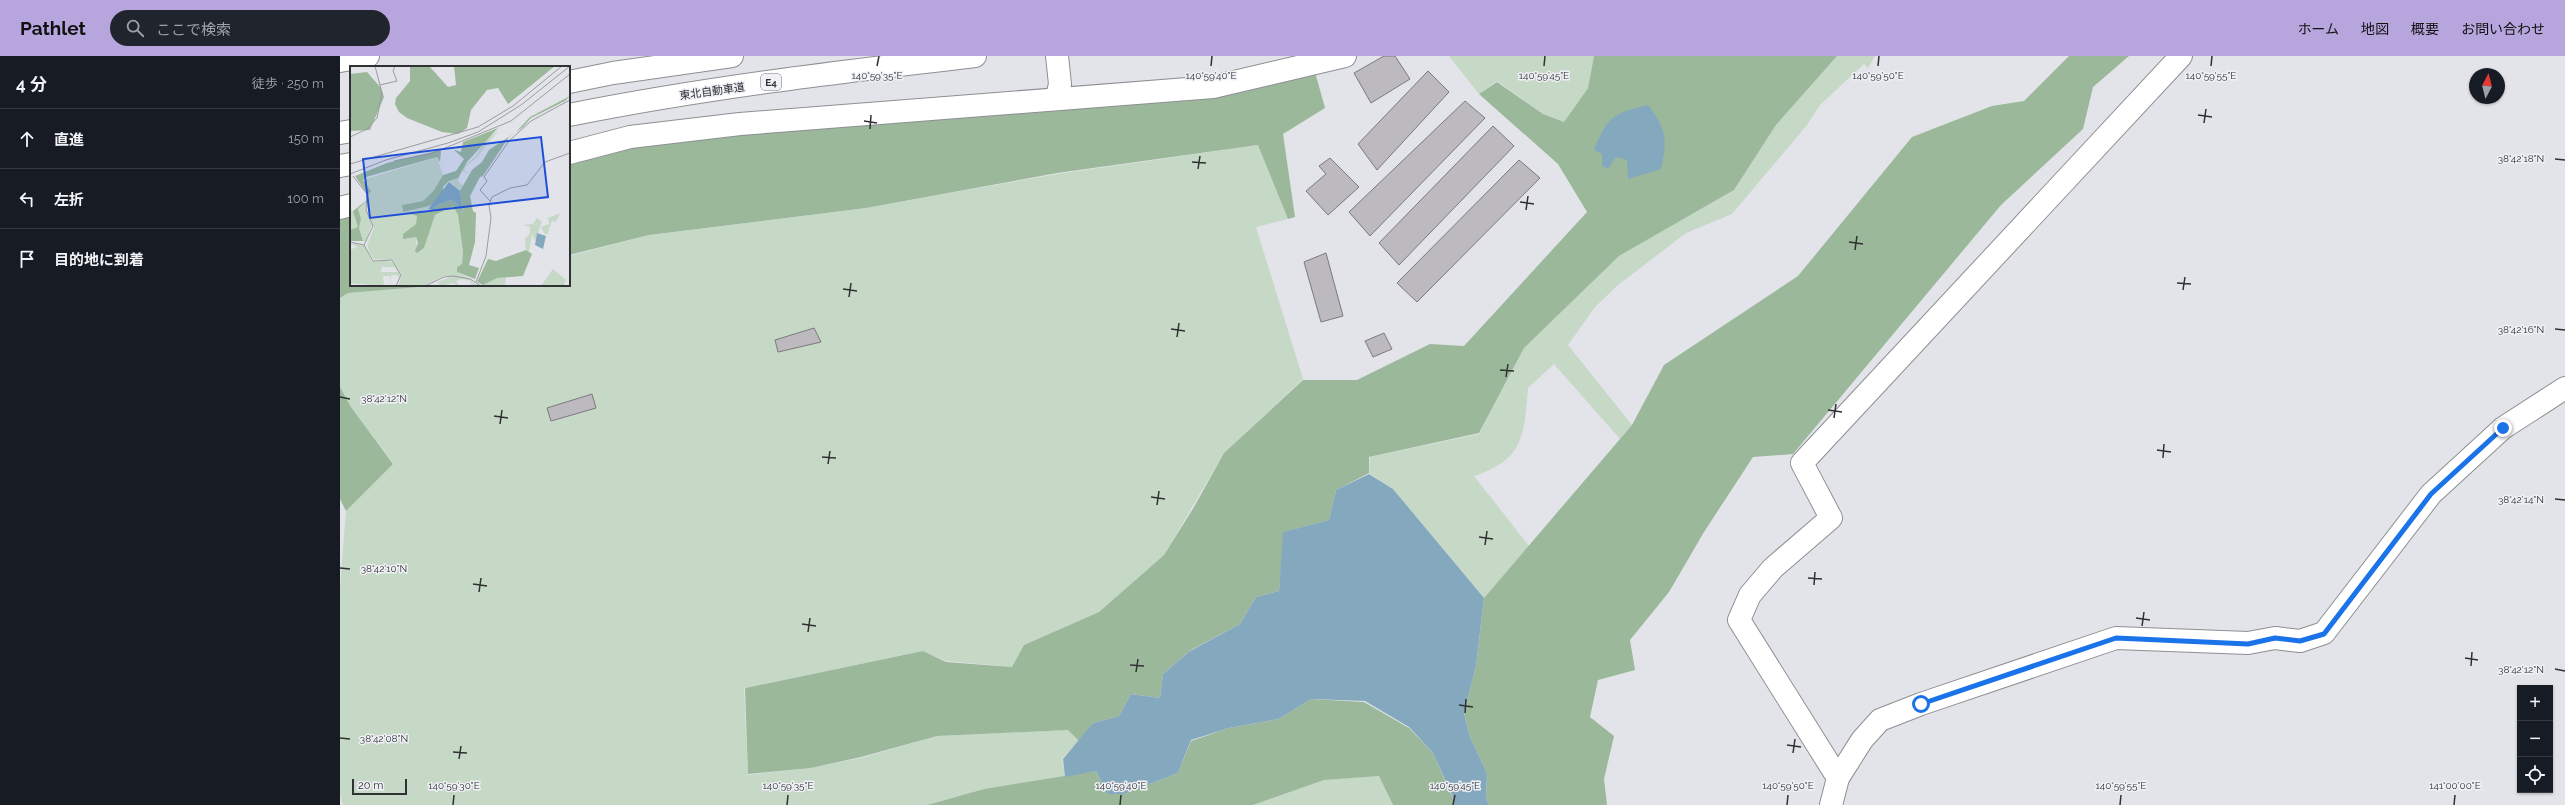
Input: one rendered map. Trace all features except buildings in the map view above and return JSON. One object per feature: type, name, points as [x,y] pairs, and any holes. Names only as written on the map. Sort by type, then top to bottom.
[{"type":"main road","points":[[340,61],[368,56]]},
{"type":"main road","points":[[570,82],[613,73],[732,56]]},
{"type":"main road","name":"東北自動車道","points":[[570,115],[618,105],[828,74],[975,56]]},
{"type":"main road","points":[[1057,56],[1059,91]]},
{"type":"main road","points":[[570,153],[630,137],[740,124],[1059,91],[1100,97],[1213,86],[1345,56]]},
{"type":"main road","points":[[1838,778],[1739,620],[1750,595],[1773,568],[1831,518],[1802,462],[2181,56]]},
{"type":"main road","points":[[340,133],[350,131]]},
{"type":"main road","points":[[340,166],[350,164]]},
{"type":"main road","points":[[340,208],[350,205]]},
{"type":"main road","points":[[1831,805],[1838,778],[1862,740],[1880,720],[1921,704],[2116,638],[2248,644],[2275,638],[2300,641],[2324,634],[2431,494],[2503,428],[2565,388]]},
{"type":"green space","points":[[1449,56],[1594,56],[1588,88],[1564,122],[1543,114],[1497,81],[1479,94]]},
{"type":"green space","points":[[1594,56],[1837,56],[1776,125],[1734,190],[1619,256],[1524,348],[1479,433],[1369,457],[1369,473],[1336,490],[1329,520],[1284,532],[1279,591],[1256,597],[1240,624],[1191,650],[1163,674],[1160,698],[1131,694],[1119,716],[1093,723],[1079,741],[1068,730],[937,736],[861,757],[811,768],[748,774],[745,688],[923,651],[946,662],[1012,667],[1024,645],[1099,612],[1164,555],[1194,507],[1224,453],[1303,380],[1357,380],[1430,344],[1464,346],[1587,212],[1558,164],[1479,94],[1497,82],[1543,114],[1564,122],[1588,88]]},
{"type":"green space","points":[[1837,56],[1875,56],[1868,68],[1864,64],[1820,105],[1807,125],[1732,214],[1686,233],[1618,285],[1595,307],[1568,345],[1632,425],[1620,439],[1554,364],[1528,388],[1525,419],[1522,432],[1518,444],[1512,454],[1491,470],[1474,476],[1529,546],[1484,598],[1393,489],[1369,473],[1370,457],[1479,434],[1524,348],[1619,256],[1734,190],[1776,125]]},
{"type":"green space","points":[[2069,56],[2129,56],[2093,87],[2083,129],[2001,205],[1793,454],[1753,457],[1704,532],[1669,592],[1630,640],[1635,670],[1598,680],[1590,717],[1614,736],[1604,779],[1607,805],[1489,805],[1486,797],[1487,773],[1470,737],[1464,713],[1476,666],[1484,598],[1632,425],[1664,365],[1798,276],[1912,137],[1992,106],[2024,101]]},
{"type":"green space","points":[[1315,72],[1325,108],[1283,134],[1295,217],[1288,219],[1258,145],[1057,173],[866,208],[649,235],[570,255],[570,157],[630,142]]},
{"type":"green space","points":[[1259,145],[1288,219],[1256,227],[1303,379],[1224,453],[1164,555],[1099,612],[1024,645],[1013,667],[946,661],[923,651],[744,688],[748,775],[811,768],[861,758],[937,736],[1068,730],[1079,741],[1062,759],[1065,777],[984,789],[926,805],[343,805],[340,795],[340,586],[346,511],[393,463],[351,407],[340,387],[340,298],[348,293],[431,286],[570,286],[570,256],[649,235],[866,208],[1057,174]]},
{"type":"green space","points":[[350,210],[350,286],[431,286],[348,293],[340,298],[340,212]]},
{"type":"green space","points":[[340,387],[351,407],[393,464],[346,511],[340,499]]},
{"type":"green space","points":[[1311,699],[1364,702],[1409,728],[1433,753],[1452,796],[1454,805],[1393,805],[1379,776],[1324,780],[1253,805],[927,805],[984,789],[1096,771],[1107,794],[1124,794],[1178,773],[1191,741],[1229,728],[1279,719]]},
{"type":"green space","points":[[1379,776],[1393,805],[1253,805],[1324,780]]},
{"type":"water","points":[[1648,105],[1659,121],[1664,135],[1665,142],[1661,169],[1628,179],[1627,160],[1616,157],[1608,169],[1602,166],[1602,154],[1594,150],[1603,130],[1613,118],[1626,111]]},
{"type":"water","points":[[1369,474],[1393,489],[1484,598],[1476,666],[1464,713],[1470,737],[1487,773],[1486,797],[1489,805],[1454,805],[1452,795],[1433,753],[1409,727],[1365,701],[1311,699],[1279,719],[1229,728],[1191,740],[1178,773],[1124,794],[1107,794],[1096,771],[1065,777],[1063,759],[1093,723],[1119,716],[1131,694],[1160,698],[1163,674],[1190,651],[1240,624],[1256,597],[1279,591],[1283,532],[1329,520],[1336,490]]},
{"type":"route","points":[[1921,704],[2116,638],[2180,640],[2218,644],[2248,644],[2275,638],[2300,641],[2324,634],[2431,494],[2503,428]]}]
